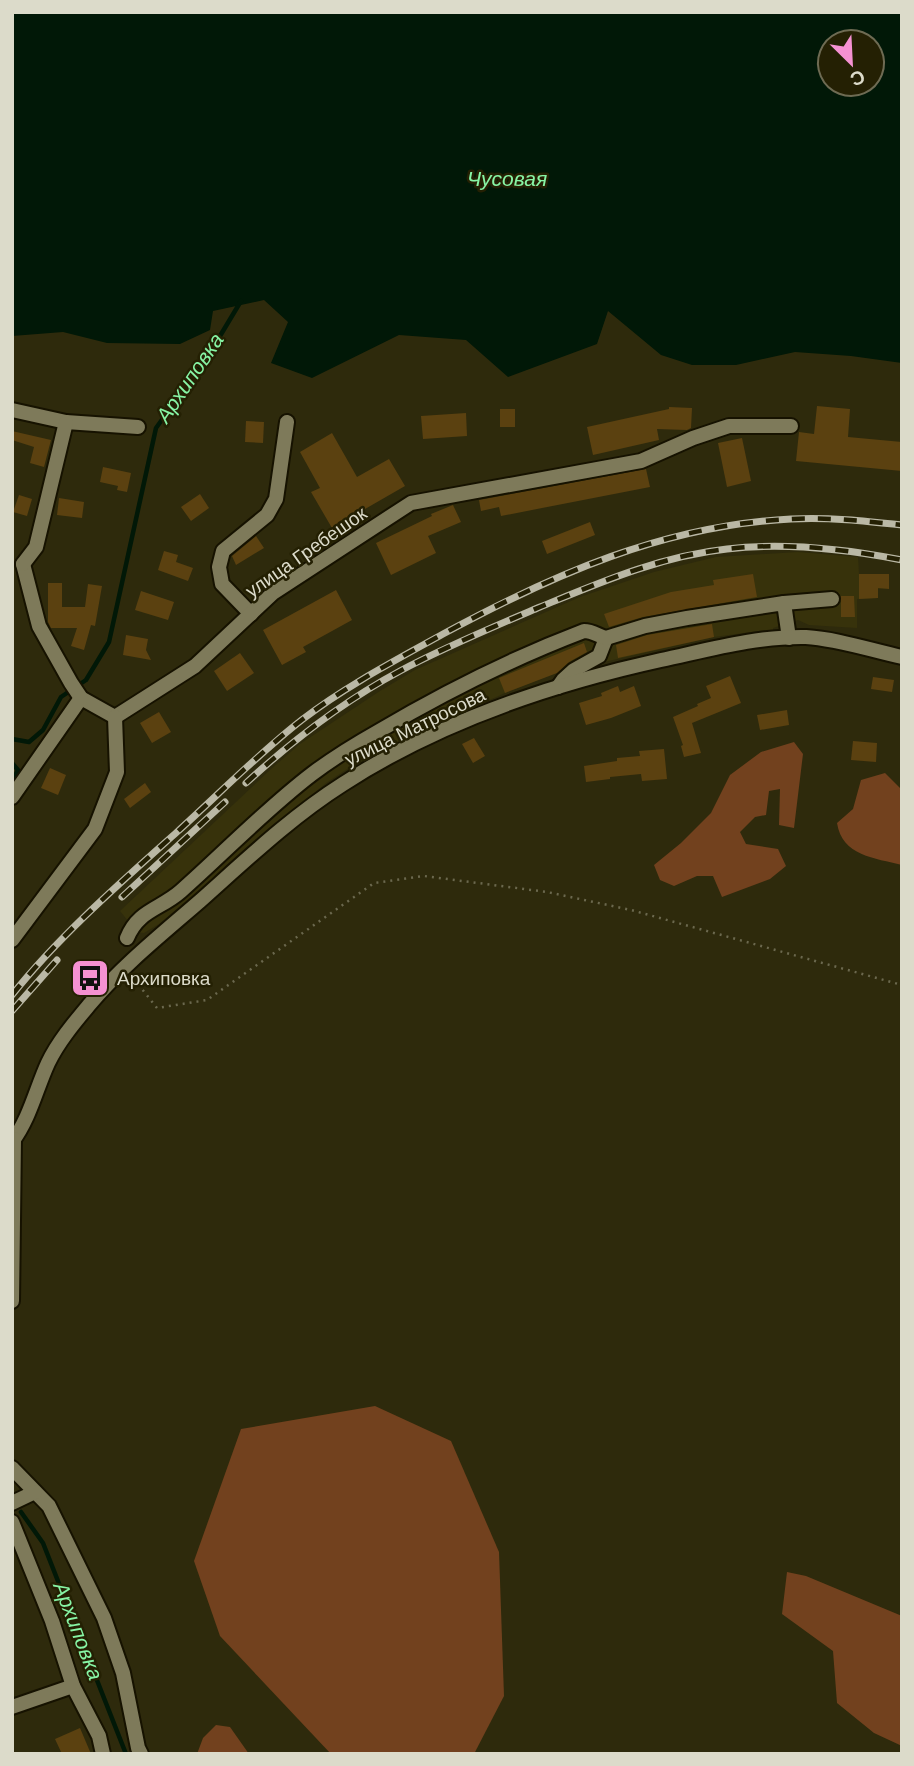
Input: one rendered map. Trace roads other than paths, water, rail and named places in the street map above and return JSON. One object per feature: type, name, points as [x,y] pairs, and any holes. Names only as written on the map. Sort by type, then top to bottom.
[{"type":"street","points":[[12,410],[66,422],[138,427]]},
{"type":"street","points":[[12,940],[95,829],[117,772],[115,717],[80,698],[39,626],[18,559],[36,547],[66,422]]},
{"type":"street","points":[[251,614],[222,584],[219,567],[223,551],[267,515],[276,499],[287,422]]},
{"type":"street","name":"улица Гребешок","points":[[115,717],[195,666],[273,593],[411,503],[641,461],[693,438],[729,426],[791,426]]},
{"type":"street","points":[[127,938],[132,926],[144,914],[178,894],[291,791],[343,752],[429,702],[494,670],[584,631],[606,638],[645,626],[687,618],[785,603],[832,599]]},
{"type":"street","points":[[785,603],[789,638]]},
{"type":"street","points":[[558,687],[574,670],[599,656],[606,638]]},
{"type":"street","name":"улица Матросова","points":[[13,1139],[27,1119],[54,1051],[90,1004],[125,967],[257,850],[343,784],[397,753],[464,721],[558,687],[629,667],[716,648],[808,638],[829,640],[902,657]]},
{"type":"street","points":[[12,797],[80,698]]},
{"type":"street","points":[[12,1301],[13,1139]]},
{"type":"street","points":[[12,1468],[49,1506],[104,1618],[123,1673],[141,1754]]},
{"type":"street","points":[[12,1503],[35,1492]]},
{"type":"street","points":[[12,1521],[52,1621],[73,1686],[99,1736],[103,1754]]},
{"type":"street","points":[[12,1707],[73,1686]]},
{"type":"water","name":"Чусовая","points":[[12,12],[902,12],[902,363],[795,352],[736,365],[692,365],[661,355],[608,311],[597,344],[508,377],[466,340],[399,335],[312,378],[271,363],[288,322],[264,300],[213,311],[210,330],[180,344],[107,343],[63,332],[12,336]]},
{"type":"waterway","name":"Архиповка","points":[[12,739],[29,742],[43,730],[61,697],[86,680],[109,642],[156,428],[208,356],[241,301]]},
{"type":"waterway","name":"Архиповка","points":[[12,763],[18,770],[12,782]]},
{"type":"waterway","name":"Архиповка","points":[[21,1512],[43,1543],[126,1754]]},
{"type":"railway","points":[[12,995],[91,910],[287,732],[354,684],[484,612],[568,573],[654,542],[699,531],[744,523],[791,519],[902,525]]},
{"type":"railway","points":[[246,783],[320,722],[400,671],[505,622],[632,571],[703,552],[771,546],[815,548],[902,560]]},
{"type":"railway","points":[[122,897],[225,802]]},
{"type":"railway","points":[[12,1011],[57,960]]},
{"type":"place","name":"Архиповка","points":[[90,978]]}]
